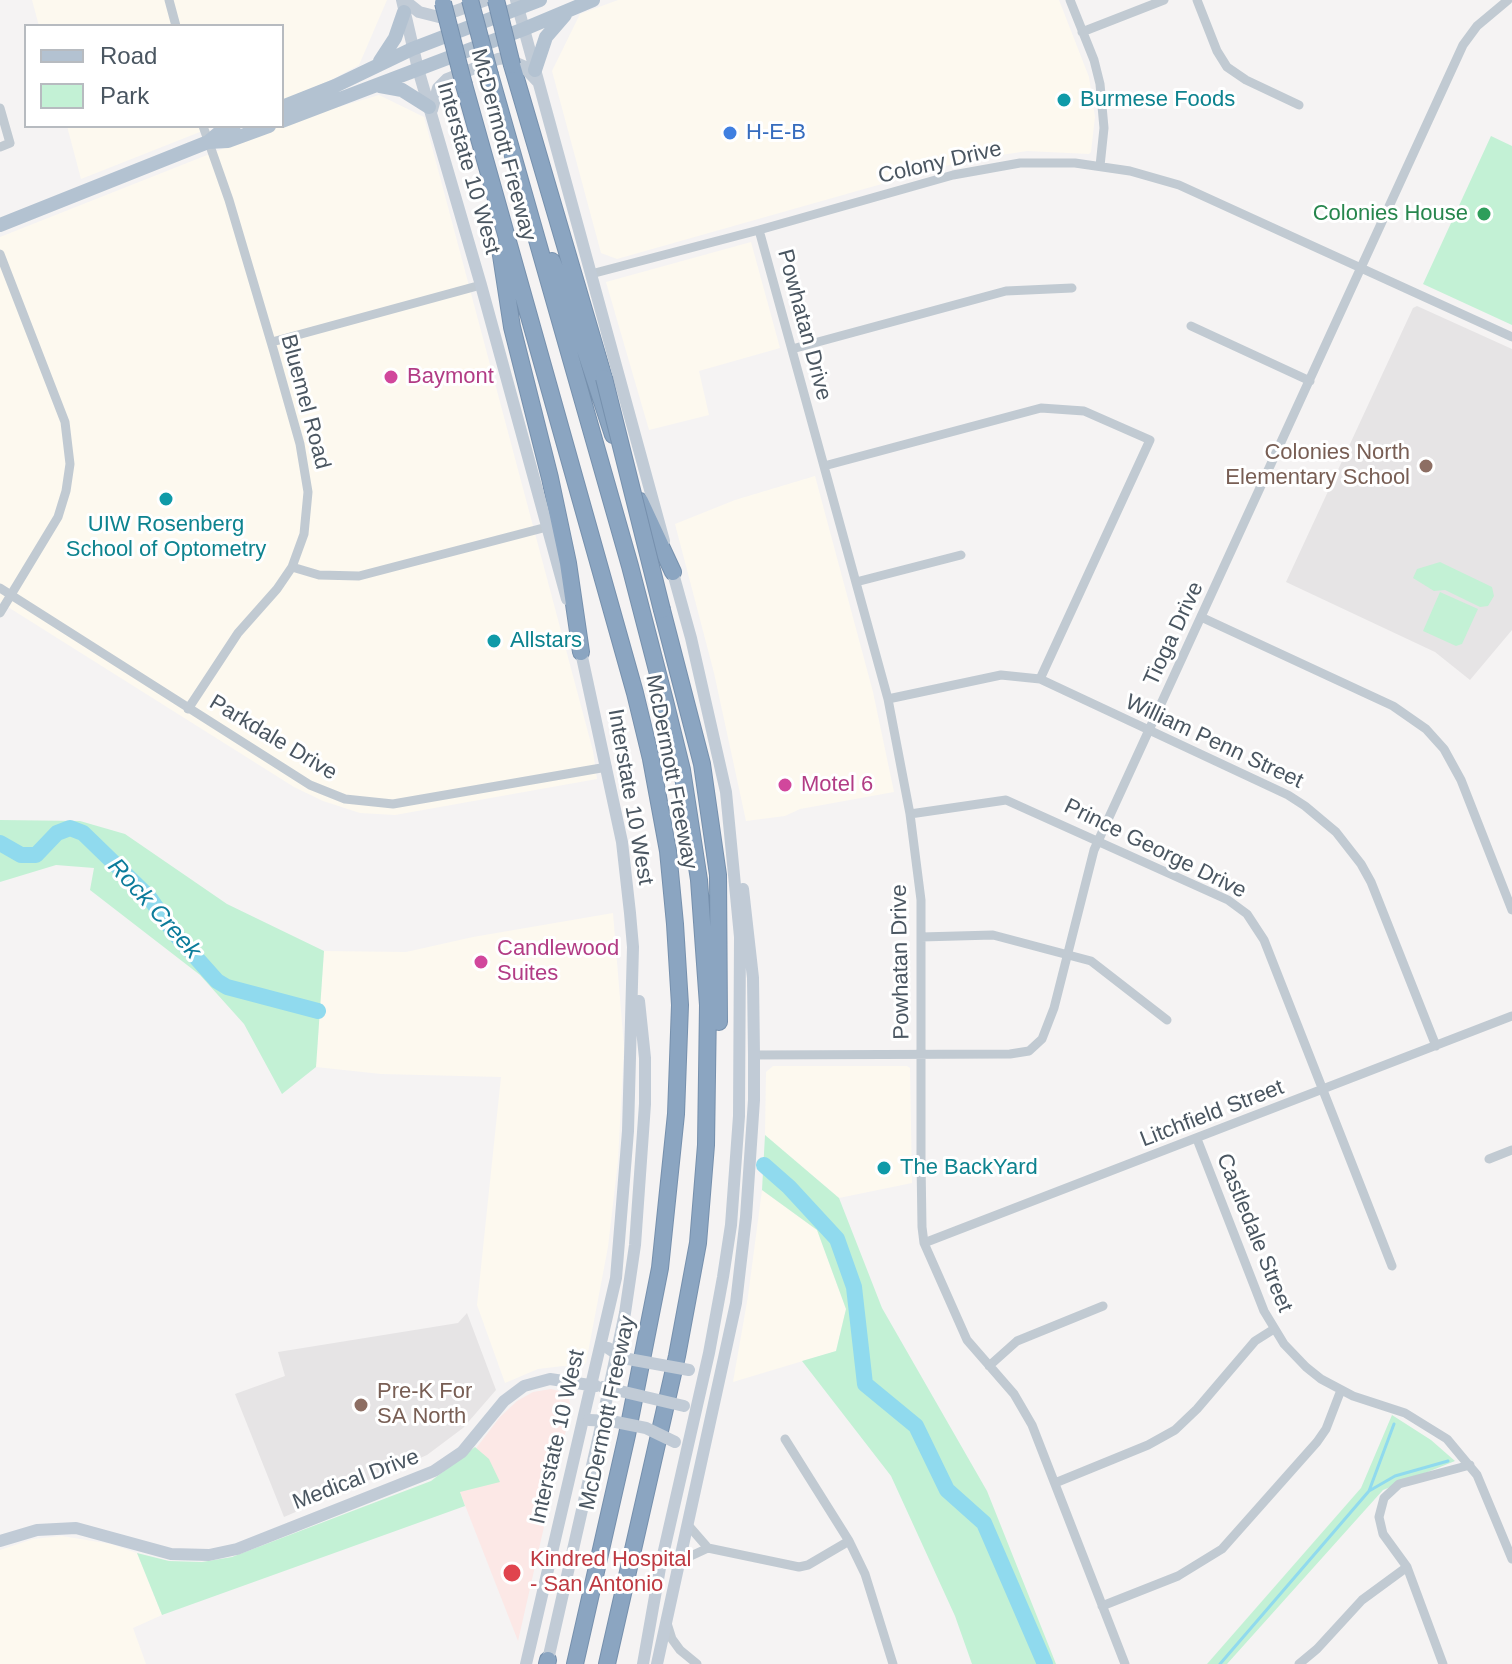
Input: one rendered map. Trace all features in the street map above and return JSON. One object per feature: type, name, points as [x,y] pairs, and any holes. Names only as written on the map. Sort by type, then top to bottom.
[{"type":"highway","name":"McDermott Freeway","points":[[470,0],[630,566],[682,770],[699,880],[708,1005],[707,1103],[698,1243],[677,1356],[607,1664]]},
{"type":"highway","points":[[496,0],[512,65],[604,378],[702,764],[718,875],[720,930],[718,1041],[707,1103]]},
{"type":"highway","name":"McDermott Freeway","points":[[442,2],[635,693],[668,851],[680,1005],[676,1114],[660,1268],[627,1435],[575,1664]]},
{"type":"highway","points":[[521,183],[569,301],[602,410],[650,526],[673,572]]},
{"type":"highway","points":[[493,191],[512,327],[550,478],[568,563],[581,652]]},
{"type":"main road","points":[[376,66],[391,46],[403,4],[439,17],[486,0]]},
{"type":"main road","points":[[284,106],[517,4],[540,0]]},
{"type":"main road","points":[[284,120],[593,0]]},
{"type":"main road","name":"Interstate 10 West","points":[[403,4],[412,49],[481,285],[581,652],[622,842],[633,947],[626,1160],[616,1278],[603,1328],[596,1386],[579,1433],[526,1664]]},
{"type":"main road","points":[[517,4],[691,638],[736,833],[753,978],[750,1178],[736,1303],[657,1664]]},
{"type":"main road","points":[[537,77],[546,37],[569,11]]},
{"type":"main road","points":[[376,86],[402,90],[430,109],[438,88],[447,79],[498,59],[512,60],[537,77]]},
{"type":"main road","points":[[0,225],[208,142],[227,128]]},
{"type":"main road","points":[[208,142],[228,141],[264,128]]},
{"type":"main road","points":[[643,1664],[683,1467],[690,1408],[709,1353],[731,1225],[739,1116],[740,937],[726,792]]},
{"type":"main road","points":[[547,1663],[622,1325],[635,1245],[643,1168],[645,1058],[633,947]]},
{"type":"main road","points":[[603,1328],[608,1348],[623,1358],[689,1370],[700,1364],[709,1353]]},
{"type":"main road","name":"Medical Drive","points":[[0,1541],[37,1530],[76,1528],[171,1554],[209,1555],[237,1549],[434,1471],[462,1452],[504,1401],[524,1386],[550,1379],[596,1386],[690,1408]]},
{"type":"main road","points":[[579,1433],[589,1420],[596,1419],[646,1428],[675,1442],[683,1467]]},
{"type":"street","points":[[169,0],[175,24]]},
{"type":"street","points":[[1070,0],[1100,84],[1104,128],[1100,166]]},
{"type":"street","points":[[1082,32],[1164,0]]},
{"type":"street","points":[[1197,0],[1217,51],[1227,67],[1246,80],[1299,105]]},
{"type":"street","name":"Tioga Drive","points":[[754,1055],[1015,1054],[1033,1049],[1047,1029],[1099,840],[1463,45],[1477,26],[1508,0]]},
{"type":"street","points":[[0,108],[5,145]]},
{"type":"street","name":"Bluemel Road","points":[[188,709],[238,633],[292,567],[304,534],[308,482],[272,342],[204,128]]},
{"type":"street","name":"Colony Drive","points":[[591,274],[974,170],[1034,162],[1100,166],[1153,176],[1179,185],[1512,337]]},
{"type":"street","name":"Powhatan Drive","points":[[759,230],[888,699],[910,814],[921,900],[921,1215],[924,1243],[967,1340],[1024,1409],[1125,1664]]},
{"type":"street","points":[[0,254],[65,422],[70,464],[58,517],[0,613]]},
{"type":"street","points":[[272,342],[481,285]]},
{"type":"street","points":[[792,349],[1006,291],[1072,288]]},
{"type":"street","points":[[1191,326],[1310,381]]},
{"type":"street","points":[[824,466],[1041,408],[1084,411],[1150,440],[1040,679]]},
{"type":"street","points":[[292,567],[319,575],[359,576],[547,527]]},
{"type":"street","points":[[856,582],[961,555]]},
{"type":"street","name":"Parkdale Drive","points":[[0,588],[310,785],[361,803],[417,801],[607,767]]},
{"type":"street","points":[[1201,617],[1393,706],[1426,729],[1444,749],[1461,780],[1512,910]]},
{"type":"street","name":"William Penn Street","points":[[888,699],[1001,675],[1040,679],[1288,795],[1336,832],[1371,882],[1436,1046]]},
{"type":"street","name":"Prince George Drive","points":[[910,814],[1006,800],[1228,900],[1247,914],[1264,940],[1392,1266]]},
{"type":"street","points":[[921,937],[993,935],[1067,954],[1100,966],[1167,1020]]},
{"type":"street","name":"Litchfield Street","points":[[924,1243],[1512,1016]]},
{"type":"street","name":"Castledale Street","points":[[1197,1139],[1257,1294],[1274,1329],[1306,1367],[1341,1390],[1420,1420],[1447,1439],[1470,1465],[1484,1489],[1512,1559]]},
{"type":"street","points":[[1489,1159],[1512,1150]]},
{"type":"street","points":[[989,1366],[1017,1341],[1103,1306]]},
{"type":"street","points":[[1055,1483],[1148,1445],[1175,1430],[1255,1341],[1274,1329]]},
{"type":"street","points":[[1102,1606],[1178,1576],[1222,1549],[1317,1442],[1326,1429],[1341,1390]]},
{"type":"street","points":[[785,1439],[849,1541],[865,1574],[893,1664]]},
{"type":"street","points":[[1443,1664],[1407,1567],[1383,1534],[1380,1524],[1384,1498],[1392,1489],[1405,1481],[1470,1465]]},
{"type":"street","points":[[688,1525],[708,1548]]},
{"type":"street","points":[[680,1561],[708,1548],[799,1567],[849,1541]]},
{"type":"street","points":[[1299,1664],[1362,1600],[1407,1567]]},
{"type":"street","points":[[667,1623],[672,1639],[697,1664]]},
{"type":"shaded area","points":[[32,0],[387,0],[359,65],[284,99],[284,24],[38,24]]},
{"type":"shaded area","points":[[618,0],[1059,0],[1089,77],[1095,117],[1091,152],[1027,151],[963,161],[617,259],[601,253],[552,71],[580,14]]},
{"type":"shaded area","points":[[379,95],[424,117],[593,751],[597,779],[395,815],[360,813],[294,787],[0,602],[0,237],[275,128],[284,128],[284,125]]},
{"type":"shaded area","points":[[68,128],[210,128],[81,179]]},
{"type":"shaded area","points":[[751,242],[780,348],[699,371],[709,415],[649,430],[606,282]]},
{"type":"shaded area","name":"Colonies North Elementary School","points":[[1417,306],[1512,349],[1512,630],[1470,680],[1435,652],[1286,582],[1413,308]]},
{"type":"shaded area","points":[[815,476],[873,692],[894,792],[800,809],[785,816],[746,821],[714,673],[675,524],[735,500]]},
{"type":"shaded area","points":[[613,913],[624,1047],[618,1161],[608,1247],[586,1363],[578,1368],[538,1369],[505,1383],[477,1305],[501,1077],[381,1074],[316,1067],[324,951],[406,952]]},
{"type":"shaded area","points":[[773,1066],[910,1068],[912,1183],[839,1198],[765,1135],[766,1072]]},
{"type":"shaded area","points":[[762,1190],[817,1230],[846,1309],[836,1351],[733,1382],[748,1296]]},
{"type":"shaded area","name":"Pre-K For SA North","points":[[467,1313],[496,1390],[463,1428],[427,1455],[284,1517],[235,1394],[285,1376],[278,1352],[458,1323]]},
{"type":"shaded area","name":"Kindred Hospital - San Antonio","points":[[551,1389],[564,1392],[571,1408],[518,1641],[454,1477],[500,1417],[517,1401],[533,1392]]},
{"type":"shaded area","points":[[62,1536],[111,1544],[137,1553],[162,1615],[133,1628],[146,1664],[0,1664],[0,1550],[33,1539]]},
{"type":"green space","name":"Colonies House","points":[[1491,136],[1512,146],[1512,325],[1423,284]]},
{"type":"green space","points":[[1440,562],[1492,587],[1494,596],[1488,606],[1480,607],[1445,590],[1434,591],[1413,578],[1417,569]]},
{"type":"green space","points":[[1440,592],[1478,609],[1462,644],[1456,646],[1423,631]]},
{"type":"green space","points":[[0,820],[80,821],[125,834],[227,904],[324,951],[316,1067],[282,1094],[244,1024],[200,975],[90,890],[94,868],[56,865],[0,882]]},
{"type":"green space","points":[[765,1135],[839,1198],[882,1308],[987,1491],[1056,1664],[972,1664],[955,1616],[891,1476],[802,1361],[836,1351],[846,1309],[817,1230],[762,1190]]},
{"type":"green space","points":[[1392,1415],[1431,1440],[1455,1461],[1383,1490],[1227,1664],[1207,1664],[1361,1488]]},
{"type":"green space","points":[[475,1447],[489,1459],[500,1482],[460,1492],[465,1506],[162,1615],[137,1553],[169,1561],[202,1562],[232,1557],[431,1481]]},
{"type":"waterway","name":"Rock Creek","points":[[0,843],[21,855],[36,855],[57,833],[70,828],[83,833],[149,897],[175,934],[217,981],[227,987],[318,1011]]},
{"type":"waterway","name":"Rock Creek","points":[[764,1165],[837,1239],[854,1287],[865,1384],[916,1426],[947,1490],[984,1523],[1045,1664]]},
{"type":"waterway","points":[[1220,1664],[1369,1491],[1394,1424]]},
{"type":"waterway","points":[[1369,1491],[1395,1476],[1448,1461]]},
{"type":"place","name":"Burmese Foods","points":[[1064,100]]},
{"type":"place","name":"H-E-B","points":[[730,133]]},
{"type":"place","name":"Colonies House","points":[[1484,214]]},
{"type":"place","name":"Baymont","points":[[391,377]]},
{"type":"place","name":"Colonies North Elementary School","points":[[1426,466]]},
{"type":"place","name":"UIW Rosenberg School of Optometry","points":[[166,499]]},
{"type":"place","name":"Allstars","points":[[494,641]]},
{"type":"place","name":"Motel 6","points":[[785,785]]},
{"type":"place","name":"Candlewood Suites","points":[[481,962]]},
{"type":"place","name":"The BackYard","points":[[884,1168]]},
{"type":"place","name":"Pre-K For SA North","points":[[361,1405]]},
{"type":"place","name":"Kindred Hospital - San Antonio","points":[[512,1573]]}]
